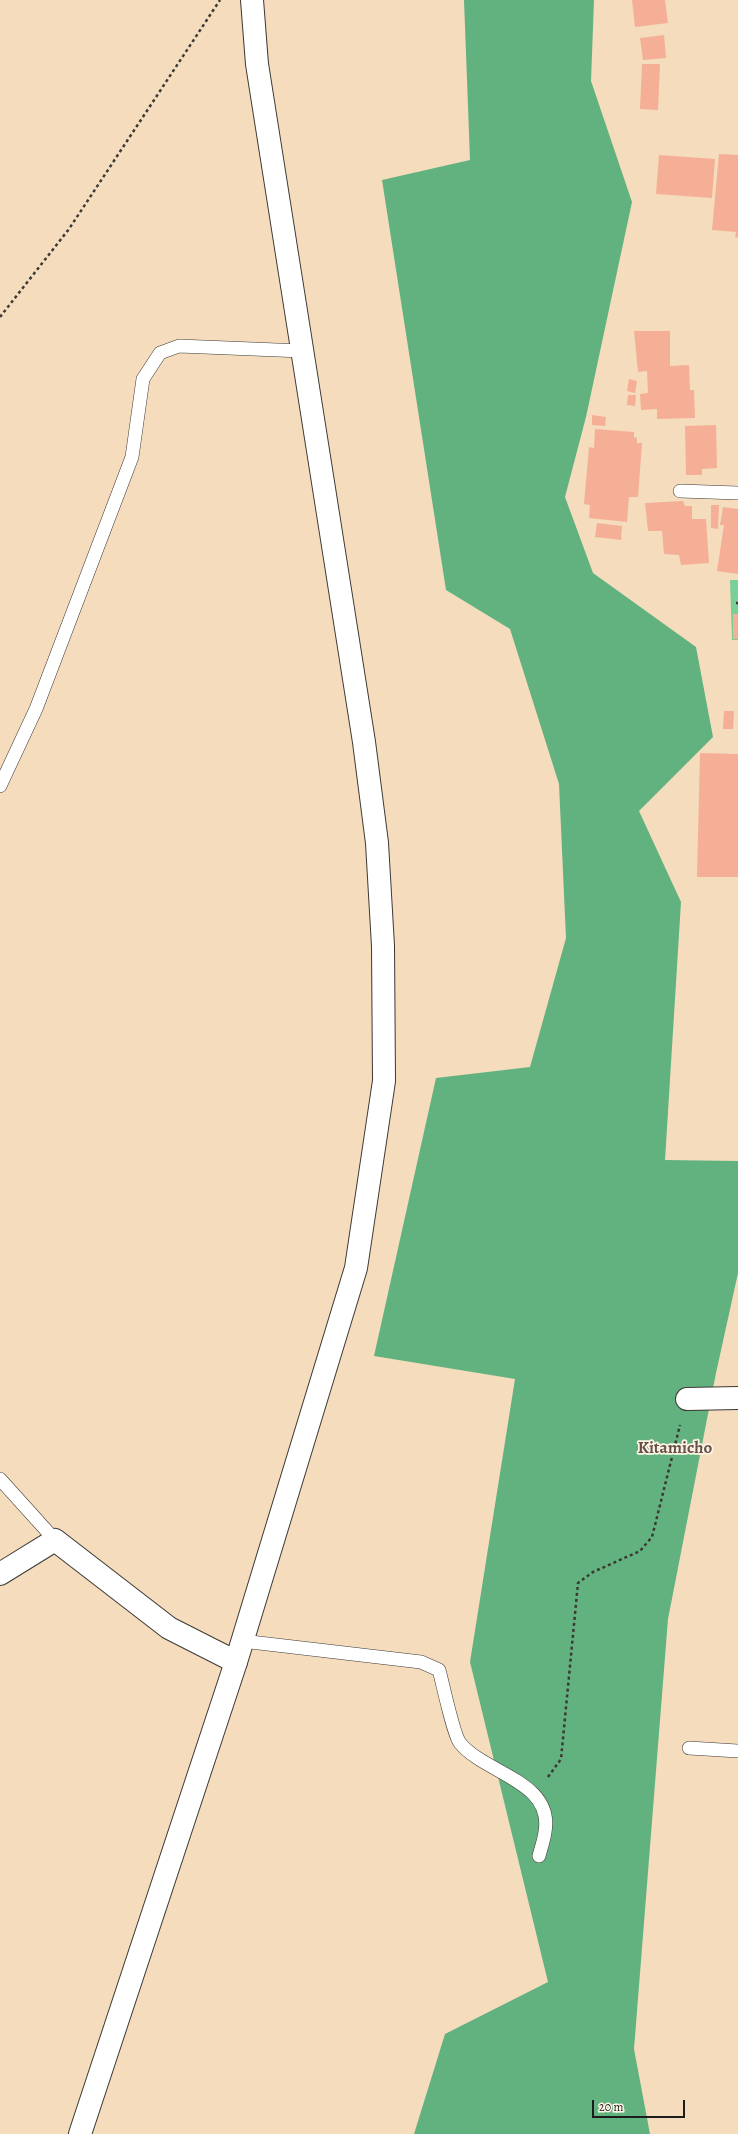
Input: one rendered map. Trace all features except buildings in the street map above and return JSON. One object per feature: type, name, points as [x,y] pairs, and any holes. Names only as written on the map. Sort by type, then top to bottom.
[{"type":"street","points":[[80,2134],[236,1662],[356,1268],[384,1081],[383,946],[377,843],[364,742],[257,64],[252,0]]},
{"type":"street","points":[[687,1399],[738,1398]]},
{"type":"street","points":[[0,1574],[55,1540],[169,1628],[236,1662]]},
{"type":"lane","points":[[0,786],[36,709],[132,457],[143,379],[160,353],[180,346],[302,351]]},
{"type":"lane","points":[[680,491],[738,493]]},
{"type":"lane","points":[[0,1478],[55,1540]]},
{"type":"lane","points":[[242,1641],[421,1662],[439,1670],[459,1742],[474,1756],[529,1788],[544,1808],[546,1831],[538,1856]]},
{"type":"lane","points":[[689,1748],[738,1751]]},
{"type":"path","points":[[0,317],[69,229],[220,0]]},
{"type":"path","points":[[529,1788],[548,1777],[561,1759],[578,1583],[593,1572],[640,1551],[652,1537],[687,1399]]},
{"type":"green space","points":[[464,0],[594,0],[591,81],[632,202],[586,417],[565,497],[593,573],[696,647],[713,737],[639,811],[681,902],[665,1160],[738,1161],[738,1273],[716,1373],[668,1619],[634,2049],[650,2134],[414,2134],[445,2034],[548,1982],[470,1662],[515,1379],[374,1356],[436,1078],[530,1067],[566,938],[559,784],[510,629],[446,590],[382,180],[470,160]]},
{"type":"green space","points":[[730,580],[738,580],[738,640],[732,640]]},
{"type":"district","name":"Kitamicho","points":[[675,1449]]}]
